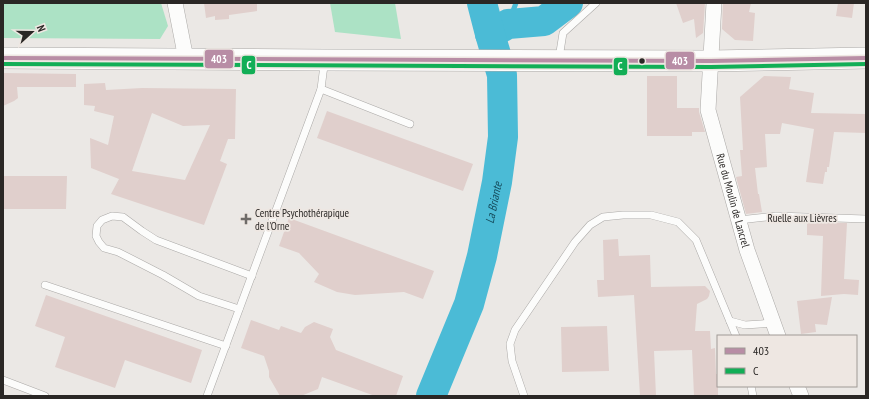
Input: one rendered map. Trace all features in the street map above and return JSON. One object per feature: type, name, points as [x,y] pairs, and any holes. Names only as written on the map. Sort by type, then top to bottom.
[{"type":"main road","points":[[3,58],[513,61],[711,61],[866,58]]},
{"type":"street","points":[[175,3],[186,59]]},
{"type":"street","name":"Rue du Moulin de Lancrel","points":[[714,3],[708,110],[747,250],[776,330]]},
{"type":"lane","points":[[559,60],[563,33],[596,3]]},
{"type":"lane","points":[[207,396],[321,89],[325,60]]},
{"type":"lane","points":[[321,89],[410,124]]},
{"type":"lane","points":[[524,396],[512,361],[510,344],[515,330],[575,242],[590,225],[603,217],[651,215],[678,222],[696,240],[736,335]]},
{"type":"lane","points":[[240,309],[199,296],[163,275],[118,252],[104,248],[96,236],[97,226],[102,220],[112,216],[123,217],[156,240],[252,276]]},
{"type":"lane","name":"Ruelle aux Lièvres","points":[[739,220],[776,216],[866,219]]},
{"type":"lane","points":[[45,285],[226,346]]},
{"type":"lane","points":[[730,321],[776,330]]},
{"type":"lane","points":[[3,380],[45,396]]},
{"type":"green space","points":[[3,3],[161,3],[168,26],[160,39],[3,38]]},
{"type":"green space","points":[[330,3],[395,3],[401,39],[335,32]]},
{"type":"building","points":[[204,3],[257,3],[257,11],[229,15],[229,19],[215,20],[215,16],[206,18]]},
{"type":"building","points":[[676,3],[705,3],[703,33],[696,38],[694,19],[683,23]]},
{"type":"building","points":[[723,3],[751,3],[749,12],[755,13],[753,41],[735,40],[722,29]]},
{"type":"building","points":[[838,3],[854,3],[852,18],[836,16]]},
{"type":"building","points":[[3,73],[76,74],[76,87],[17,87],[18,98],[3,106]]},
{"type":"building","points":[[647,76],[677,76],[677,108],[699,108],[705,132],[692,132],[692,136],[647,136]]},
{"type":"building","points":[[764,76],[791,77],[789,89],[814,93],[811,113],[866,114],[866,133],[834,132],[829,167],[827,167],[827,172],[825,172],[823,184],[806,182],[814,129],[782,123],[780,134],[765,134],[767,167],[755,168],[762,212],[746,214],[736,177],[742,176],[740,150],[743,150],[740,97]]},
{"type":"building","points":[[105,83],[106,90],[142,88],[236,89],[235,139],[228,139],[220,161],[227,164],[204,225],[111,194],[119,179],[91,168],[90,138],[108,145],[114,116],[94,111],[95,106],[84,105],[84,84]],"holes":[[[152,113],[183,126],[210,125],[185,180],[132,171]]]},
{"type":"building","points":[[327,111],[473,164],[463,191],[317,138]]},
{"type":"building","points":[[3,176],[67,176],[66,209],[3,209]]},
{"type":"building","points":[[289,218],[434,271],[423,299],[404,292],[355,295],[337,292],[314,282],[319,274],[299,253],[279,246]]},
{"type":"building","points":[[807,222],[847,223],[844,279],[859,280],[858,295],[844,294],[821,296],[823,236],[807,235]]},
{"type":"building","points":[[618,239],[619,256],[650,255],[651,287],[705,286],[710,291],[707,299],[697,304],[695,331],[710,331],[711,349],[715,348],[718,396],[694,396],[692,350],[654,351],[656,396],[640,396],[634,295],[598,297],[597,280],[604,280],[603,240]]},
{"type":"building","points":[[46,295],[202,350],[191,383],[125,360],[115,388],[55,367],[65,337],[35,326]]},
{"type":"building","points":[[832,297],[827,325],[815,324],[816,332],[801,334],[797,301]]},
{"type":"building","points":[[251,320],[279,330],[281,326],[301,333],[305,327],[314,322],[333,329],[330,337],[336,350],[403,376],[396,396],[375,396],[322,377],[318,389],[301,396],[280,396],[269,377],[269,371],[264,356],[241,348]]},
{"type":"building","points":[[607,326],[609,371],[562,372],[561,327]]},
{"type":"waterway","name":"La Briante","points":[[431,396],[469,304],[482,256],[497,182],[503,137],[502,75],[482,3]]},
{"type":"waterway","points":[[508,24],[516,3]]},
{"type":"waterway","points":[[490,34],[508,24],[544,21],[568,3]]},
{"type":"transit line","name":"403","points":[[3,58],[711,61],[866,58]]},
{"type":"transit line","name":"C","points":[[3,64],[711,67],[866,64]]},
{"type":"place","name":"Centre Psychothérapique de l'Orne","points":[[246,219]]}]
